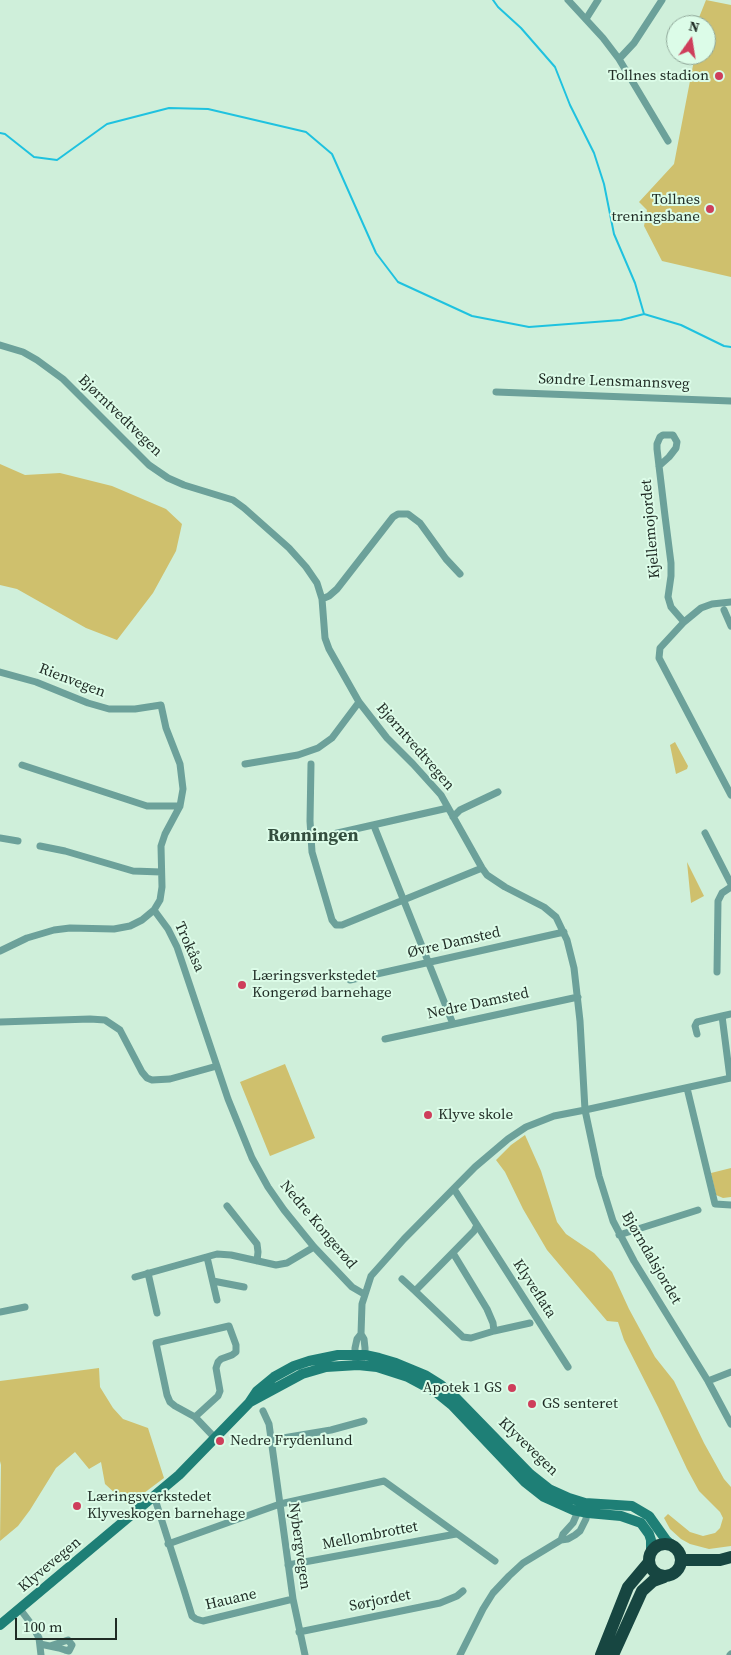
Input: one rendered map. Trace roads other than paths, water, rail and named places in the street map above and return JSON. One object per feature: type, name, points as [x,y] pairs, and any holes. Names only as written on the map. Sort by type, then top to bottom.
[{"type":"highway","points":[[601,1655],[628,1588],[658,1546],[668,1544],[673,1546],[679,1552],[682,1560],[681,1565],[677,1572],[668,1577],[653,1581],[642,1591],[613,1655]]},
{"type":"highway","points":[[650,1557],[652,1570],[659,1576],[664,1577]]},
{"type":"highway","points":[[682,1560],[713,1560],[731,1557]]},
{"type":"main road","name":"Klyvevegen","points":[[0,1625],[192,1462],[249,1403],[257,1391],[274,1377],[294,1366],[325,1357],[359,1358],[421,1383],[436,1392],[452,1405],[534,1490],[555,1503],[636,1520],[649,1534],[651,1540],[650,1557]]},
{"type":"main road","name":"Klyvevegen","points":[[584,1509],[624,1505],[642,1510],[673,1546]]},
{"type":"street","points":[[568,0],[619,59],[668,141]]},
{"type":"street","points":[[586,19],[598,0]]},
{"type":"street","points":[[619,59],[634,43],[662,0]]},
{"type":"street","name":"Bjørntvedtvegen","points":[[0,345],[30,356],[64,379],[149,465],[162,474],[184,485],[233,500],[289,548],[306,567],[317,583],[322,599],[325,638],[329,649],[359,702],[387,738],[435,788],[482,868],[496,882],[544,907],[556,917],[564,932],[574,968],[578,997],[585,1110]]},
{"type":"street","name":"Søndre Lensmannsveg","points":[[496,392],[731,401]]},
{"type":"street","name":"Kjellemojordet","points":[[659,466],[671,563],[668,602],[684,622]]},
{"type":"street","points":[[322,599],[329,596],[336,589],[398,514],[408,514],[420,523],[446,559],[460,574]]},
{"type":"street","points":[[731,602],[712,604],[701,608],[684,622],[660,648],[659,658],[731,795]]},
{"type":"street","points":[[724,610],[731,626]]},
{"type":"street","name":"Rienvegen","points":[[0,672],[36,682],[88,703],[109,709],[161,706],[163,718],[180,764],[183,789],[180,806],[163,840],[160,852],[161,894],[154,910]]},
{"type":"street","points":[[245,764],[298,755],[318,748],[332,738],[359,702]]},
{"type":"street","points":[[312,764],[311,840],[314,860],[332,920],[336,925],[342,925],[482,868]]},
{"type":"street","points":[[22,765],[147,806],[180,806]]},
{"type":"street","points":[[453,817],[460,810],[498,792]]},
{"type":"street","points":[[311,840],[448,808]]},
{"type":"street","points":[[374,826],[453,1024]]},
{"type":"street","points":[[705,834],[731,885],[722,893],[718,901],[717,972]]},
{"type":"street","points":[[0,838],[18,841]]},
{"type":"street","points":[[40,846],[65,851],[133,872],[161,872]]},
{"type":"street","points":[[0,951],[27,938],[54,930],[130,926],[142,920],[154,910]]},
{"type":"street","name":"Trokåsa","points":[[154,910],[168,929],[177,947],[217,1066]]},
{"type":"street","name":"Øvre Damsted","points":[[350,980],[564,932]]},
{"type":"street","name":"Nedre Damsted","points":[[385,1039],[578,997]]},
{"type":"street","points":[[696,1034],[695,1026],[697,1022],[731,1014]]},
{"type":"street","points":[[359,1358],[364,1339],[361,1334],[362,1304],[371,1276],[379,1265],[494,1150],[526,1127],[554,1116],[731,1078],[722,1016]]},
{"type":"street","points":[[0,1022],[105,1020],[120,1030],[142,1072],[147,1078],[152,1080],[170,1079],[217,1066]]},
{"type":"street","name":"Nedre Kongerød","points":[[217,1066],[233,1113],[252,1158],[268,1186],[314,1248],[352,1287],[364,1294]]},
{"type":"street","points":[[687,1088],[715,1204],[731,1205]]},
{"type":"street","name":"Bjørndalsjordet","points":[[585,1110],[601,1185],[612,1221],[731,1424]]},
{"type":"street","name":"Klyveflata","points":[[454,1189],[568,1367]]},
{"type":"street","points":[[227,1206],[257,1244],[257,1261]]},
{"type":"street","points":[[620,1235],[698,1210]]},
{"type":"street","points":[[402,1279],[415,1291],[474,1231],[477,1225]]},
{"type":"street","points":[[135,1277],[222,1254],[276,1264],[286,1263],[314,1248]]},
{"type":"street","points":[[453,1253],[487,1309],[494,1331]]},
{"type":"street","points":[[207,1257],[218,1300]]},
{"type":"street","points":[[148,1273],[157,1313]]},
{"type":"street","points":[[213,1281],[244,1287]]},
{"type":"street","name":"Klyveflata","points":[[415,1291],[463,1337],[471,1338],[530,1323]]},
{"type":"street","points":[[0,1312],[25,1307]]},
{"type":"street","points":[[195,1417],[218,1396],[220,1391],[216,1368],[218,1362],[236,1352],[236,1346],[229,1326],[156,1342],[170,1402],[195,1417],[215,1438]]},
{"type":"street","points":[[708,1382],[731,1372]]},
{"type":"street","name":"Nybergvegen","points":[[262,1411],[270,1424],[293,1599],[305,1655]]},
{"type":"street","points":[[271,1440],[331,1430],[364,1421]]},
{"type":"street","name":"Mellombrottet","points":[[280,1504],[384,1481],[494,1561]]},
{"type":"street","name":"Hauane","points":[[154,1496],[192,1616],[196,1619],[202,1621],[293,1599]]},
{"type":"street","points":[[168,1544],[280,1504]]},
{"type":"street","points":[[460,1655],[483,1609],[504,1582],[524,1563],[561,1540],[563,1534],[584,1509]]},
{"type":"street","name":"Mellombrottet","points":[[288,1565],[456,1534]]},
{"type":"street","name":"Sørjordet","points":[[299,1632],[440,1603],[457,1596],[463,1591]]},
{"type":"street","points":[[20,1609],[32,1625],[40,1644],[41,1655]]},
{"type":"street","points":[[40,1644],[50,1646]]},
{"type":"waterway","points":[[493,0],[521,28],[555,67],[570,105],[594,153],[604,184],[614,234],[635,283],[644,314]]},
{"type":"waterway","points":[[0,133],[5,134],[34,157],[57,160],[107,124],[169,108],[208,109],[306,132],[332,154],[376,253],[398,282],[472,316],[529,327],[621,320],[644,314],[681,325],[724,346],[731,347]]},
{"type":"place","name":"Tollnes stadion","points":[[719,76]]},
{"type":"place","name":"Tollnes treningsbane","points":[[710,209]]},
{"type":"place","name":"Læringsverkstedet Kongerød barnehage","points":[[242,985]]},
{"type":"place","name":"Klyve skole","points":[[428,1115]]},
{"type":"place","name":"Apotek 1 GS","points":[[512,1388]]},
{"type":"place","name":"GS senteret","points":[[532,1404]]},
{"type":"place","name":"Nedre Frydenlund","points":[[220,1441]]},
{"type":"place","name":"Læringsverkstedet Klyveskogen barnehage","points":[[77,1506]]},
{"type":"district","name":"Rønningen","points":[[313,836]]}]
